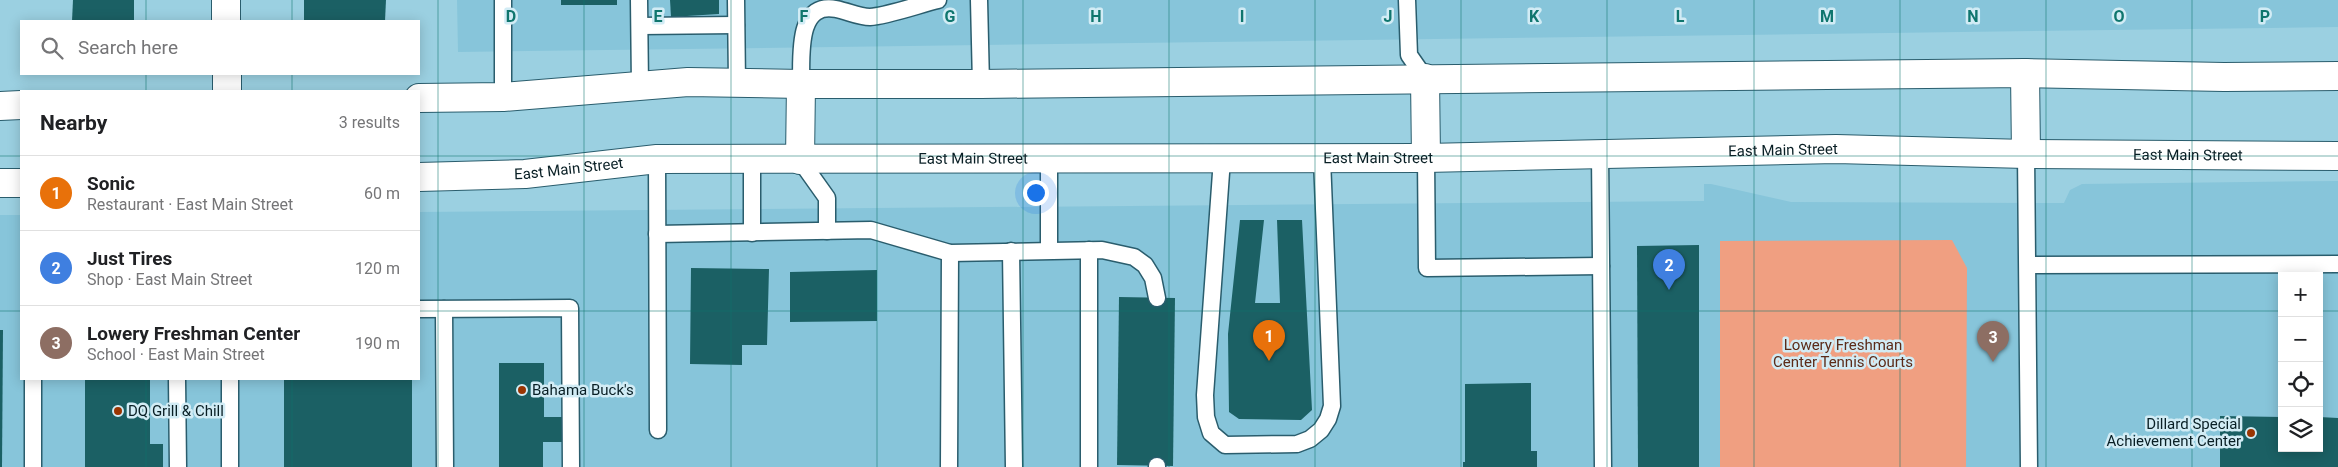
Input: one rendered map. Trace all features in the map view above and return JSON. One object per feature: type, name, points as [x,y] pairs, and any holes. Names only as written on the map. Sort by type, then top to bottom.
[{"type":"main road","points":[[226,0],[226,20]]},
{"type":"main road","points":[[420,98],[503,97],[688,82],[981,84],[1425,78],[2025,74],[2224,77],[2338,76]]},
{"type":"main road","points":[[2025,74],[2026,154]]},
{"type":"main road","points":[[227,75],[227,90]]},
{"type":"main road","points":[[1425,78],[1426,158]]},
{"type":"main road","points":[[800,160],[801,84]]},
{"type":"main road","points":[[0,106],[20,105]]},
{"type":"main road","name":"East Main Street","points":[[420,177],[524,174],[657,159],[1322,159],[1836,149],[2026,154],[2338,156]]},
{"type":"main road","points":[[0,183],[20,183]]},
{"type":"lane","points":[[503,0],[503,97]]},
{"type":"lane","points":[[639,0],[640,86]]},
{"type":"lane","points":[[736,0],[737,83]]},
{"type":"lane","points":[[801,84],[803,29],[808,20],[816,14],[825,9],[835,9],[870,17],[938,0]]},
{"type":"lane","points":[[980,0],[981,84]]},
{"type":"lane","points":[[1407,0],[1409,55],[1425,78]]},
{"type":"lane","points":[[640,26],[736,25]]},
{"type":"lane","points":[[2026,154],[2029,467]]},
{"type":"lane","points":[[1600,155],[1603,467]]},
{"type":"lane","points":[[1426,158],[1428,268],[1601,266]]},
{"type":"lane","points":[[657,159],[658,430]]},
{"type":"lane","points":[[1222,159],[1205,395],[1206,417],[1211,434],[1225,445],[1297,444],[1310,439],[1321,430],[1328,419],[1332,406],[1322,159]]},
{"type":"lane","points":[[752,160],[752,233]]},
{"type":"lane","points":[[800,160],[827,198],[827,231]]},
{"type":"lane","points":[[1049,160],[1049,250]]},
{"type":"lane","points":[[658,234],[871,230],[950,253],[1089,250],[1134,257],[1145,265],[1153,278],[1157,298]]},
{"type":"lane","points":[[1089,250],[1089,467]]},
{"type":"lane","points":[[1011,251],[1014,467]]},
{"type":"lane","points":[[948,467],[950,253]]},
{"type":"lane","points":[[2028,265],[2338,264]]},
{"type":"lane","points":[[420,309],[570,308],[571,467]]},
{"type":"lane","points":[[444,309],[445,467]]},
{"type":"lane","points":[[33,380],[33,467]]},
{"type":"lane","points":[[177,380],[178,467]]},
{"type":"lane","points":[[230,380],[230,467]]},
{"type":"shaded area","points":[[457,0],[2338,0],[2338,27],[458,52]]},
{"type":"shaded area","points":[[2338,181],[2338,467],[0,467],[0,215],[20,215],[20,380],[420,380],[420,212],[1704,201],[1704,184],[1791,202],[2064,203],[2070,190],[2082,184]]},
{"type":"green space","name":"Lowery Freshman Center Tennis Courts","points":[[1952,240],[1967,268],[1966,467],[1720,467],[1720,241]]},
{"type":"building","points":[[73,0],[134,0],[134,20],[72,20]]},
{"type":"building","points":[[304,0],[386,0],[385,20],[304,20]]},
{"type":"building","points":[[561,0],[617,0],[617,5],[561,5]]},
{"type":"building","points":[[670,0],[719,0],[719,14],[671,17]]},
{"type":"building","points":[[1240,220],[1264,220],[1255,303],[1280,303],[1277,220],[1302,220],[1312,410],[1301,420],[1239,419],[1229,412],[1228,334]]},
{"type":"building","points":[[1699,245],[1699,467],[1638,467],[1637,246]]},
{"type":"building","points":[[691,268],[769,269],[767,345],[742,345],[742,365],[690,364]]},
{"type":"building","points":[[877,270],[877,321],[790,322],[790,272]]},
{"type":"building","points":[[1119,297],[1175,298],[1173,466],[1117,465]]},
{"type":"building","points":[[0,330],[3,330],[2,467],[0,467]]},
{"type":"building","name":"Bahama Buck's","points":[[499,363],[544,363],[544,417],[570,417],[570,442],[543,442],[543,467],[499,467]]},
{"type":"building","name":"DQ Grill & Chill","points":[[85,380],[150,380],[150,444],[163,444],[163,467],[85,467]]},
{"type":"building","points":[[284,380],[412,380],[412,467],[284,467]]},
{"type":"building","points":[[1531,383],[1531,451],[1537,451],[1537,467],[1463,467],[1463,462],[1465,462],[1465,384]]},
{"type":"building","name":"Dillard Special Achievement Center","points":[[2220,416],[2278,417],[2278,452],[2323,452],[2323,417],[2338,418],[2338,467],[2220,467]]},
{"type":"place","name":"Just Tires","points":[[1669,290]]},
{"type":"place","name":"Sonic","points":[[1269,361]]},
{"type":"place","name":"Lowery Freshman Center","points":[[1993,362]]},
{"type":"place","name":"Bahama Buck's","points":[[522,390]]},
{"type":"place","name":"DQ Grill & Chill","points":[[118,411]]},
{"type":"place","name":"Dillard Special Achievement Center","points":[[2251,433]]}]
